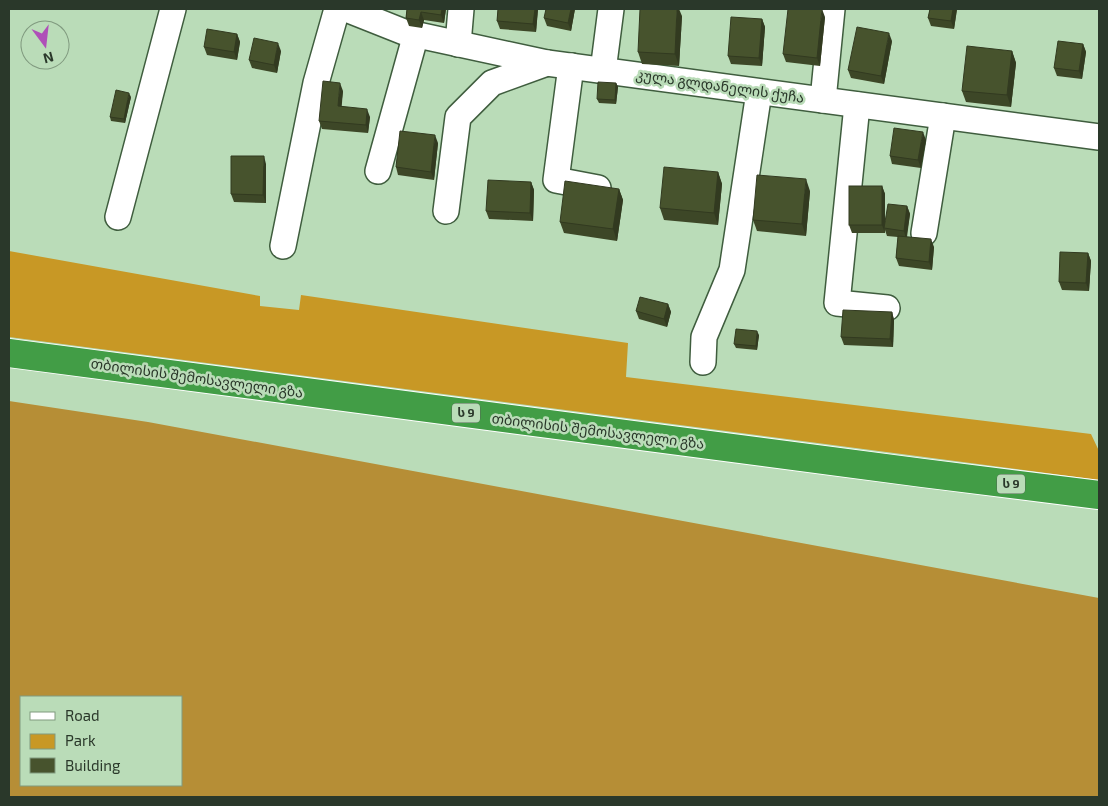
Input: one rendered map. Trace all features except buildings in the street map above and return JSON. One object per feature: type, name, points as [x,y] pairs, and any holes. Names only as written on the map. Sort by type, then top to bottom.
[{"type":"highway","name":"თბილისის შემოსავლელი გზა","points":[[9,353],[913,472],[1099,494]]},
{"type":"street","points":[[118,217],[173,9]]},
{"type":"street","points":[[283,246],[316,83],[337,9]]},
{"type":"street","name":"კულა გლდანელის ქუჩა","points":[[346,9],[404,32],[547,63],[1099,137]]},
{"type":"street","points":[[458,44],[461,9]]},
{"type":"street","points":[[603,71],[611,9]]},
{"type":"street","points":[[822,100],[832,9]]},
{"type":"street","points":[[378,171],[416,34]]},
{"type":"street","points":[[446,211],[458,117],[492,83],[547,63]]},
{"type":"street","points":[[571,66],[556,180],[603,189]]},
{"type":"street","points":[[703,362],[704,337],[732,270],[759,92]]},
{"type":"street","points":[[857,105],[837,304],[888,308]]},
{"type":"street","points":[[924,233],[942,116]]},
{"type":"green space","points":[[9,251],[260,296],[260,306],[299,310],[301,295],[628,343],[626,377],[1091,434],[1099,451],[1099,480],[9,337]]},
{"type":"shaded area","points":[[9,401],[148,422],[1099,598],[1099,797],[9,797]]}]
